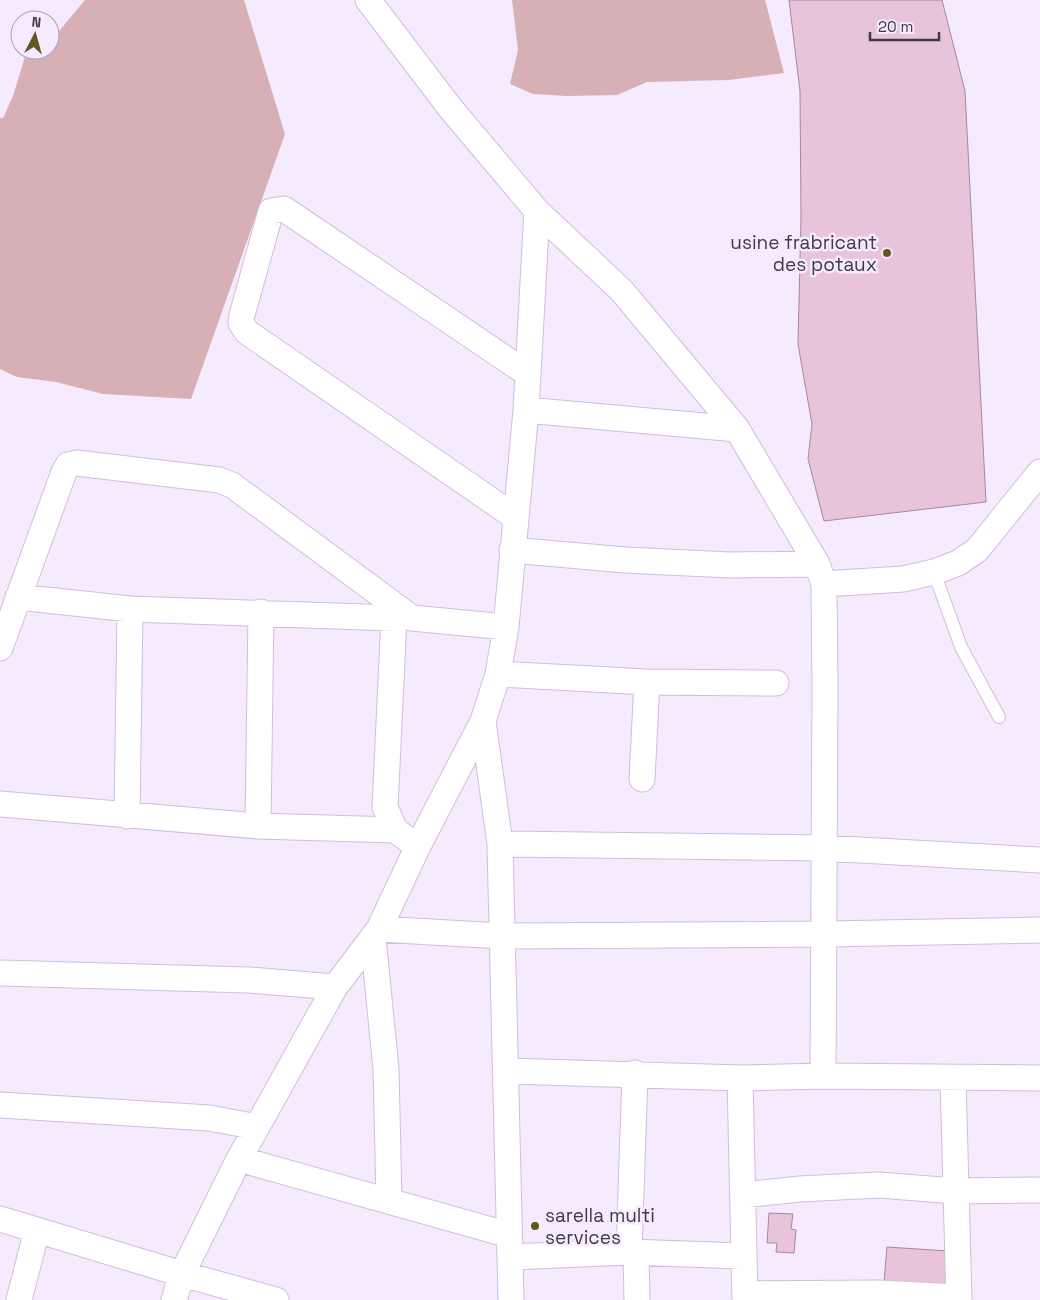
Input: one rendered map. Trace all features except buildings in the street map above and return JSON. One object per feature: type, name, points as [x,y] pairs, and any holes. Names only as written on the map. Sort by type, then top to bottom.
[{"type":"street","points":[[368,0],[450,109],[537,211],[622,291],[737,430],[820,574],[825,934],[823,1076]]},
{"type":"street","points":[[515,516],[247,332],[241,323],[242,315],[271,211],[284,209],[528,374]]},
{"type":"street","points":[[174,1300],[182,1274],[239,1159],[335,987],[376,934],[418,846],[483,721],[498,674],[506,627],[526,410],[537,211]]},
{"type":"street","points":[[526,410],[737,430]]},
{"type":"street","points":[[0,648],[64,472],[68,465],[77,463],[219,480],[232,485],[403,618]]},
{"type":"street","points":[[512,550],[625,560],[730,565],[820,574],[903,579],[934,572],[958,563],[977,550],[1040,472]]},
{"type":"street","points":[[18,597],[130,610],[261,612],[403,618],[506,627]]},
{"type":"street","points":[[127,816],[130,610]]},
{"type":"street","points":[[258,826],[261,612]]},
{"type":"street","points":[[403,618],[393,670],[385,807],[395,830],[418,846]]},
{"type":"street","points":[[498,674],[647,682],[776,683]]},
{"type":"street","points":[[642,779],[647,682]]},
{"type":"street","points":[[483,721],[500,844],[511,1300]]},
{"type":"street","points":[[0,804],[258,826],[395,830]]},
{"type":"street","points":[[500,844],[824,848],[1040,860]]},
{"type":"street","points":[[376,934],[501,936],[825,934],[1040,930]]},
{"type":"street","points":[[376,934],[386,1069],[389,1200]]},
{"type":"street","points":[[0,973],[249,980],[335,987]]},
{"type":"street","points":[[505,1071],[635,1073],[740,1078],[823,1076],[1040,1078]]},
{"type":"street","points":[[635,1073],[633,1253],[637,1300]]},
{"type":"street","points":[[740,1078],[745,1297],[879,1293],[959,1299],[953,1078]]},
{"type":"street","points":[[0,1105],[209,1118],[257,1127]]},
{"type":"street","points":[[239,1159],[389,1200],[510,1246],[633,1253],[743,1256]]},
{"type":"street","points":[[743,1194],[800,1188],[879,1185],[955,1191],[1040,1190]]},
{"type":"street","points":[[0,1219],[182,1274],[276,1300]]},
{"type":"street","points":[[19,1300],[38,1230]]},
{"type":"lane","points":[[934,572],[961,647],[999,717]]},
{"type":"shaded area","points":[[85,0],[244,0],[285,134],[191,399],[103,394],[56,382],[17,377],[0,369],[0,118],[3,118],[13,96],[24,60],[60,60],[60,30]]},
{"type":"shaded area","points":[[512,0],[765,0],[784,73],[729,80],[647,82],[617,95],[567,96],[533,94],[510,84],[518,50]]},
{"type":"place","name":"usine frabricant des potaux","points":[[887,253]]},
{"type":"place","name":"sarella multi services","points":[[535,1226]]}]
